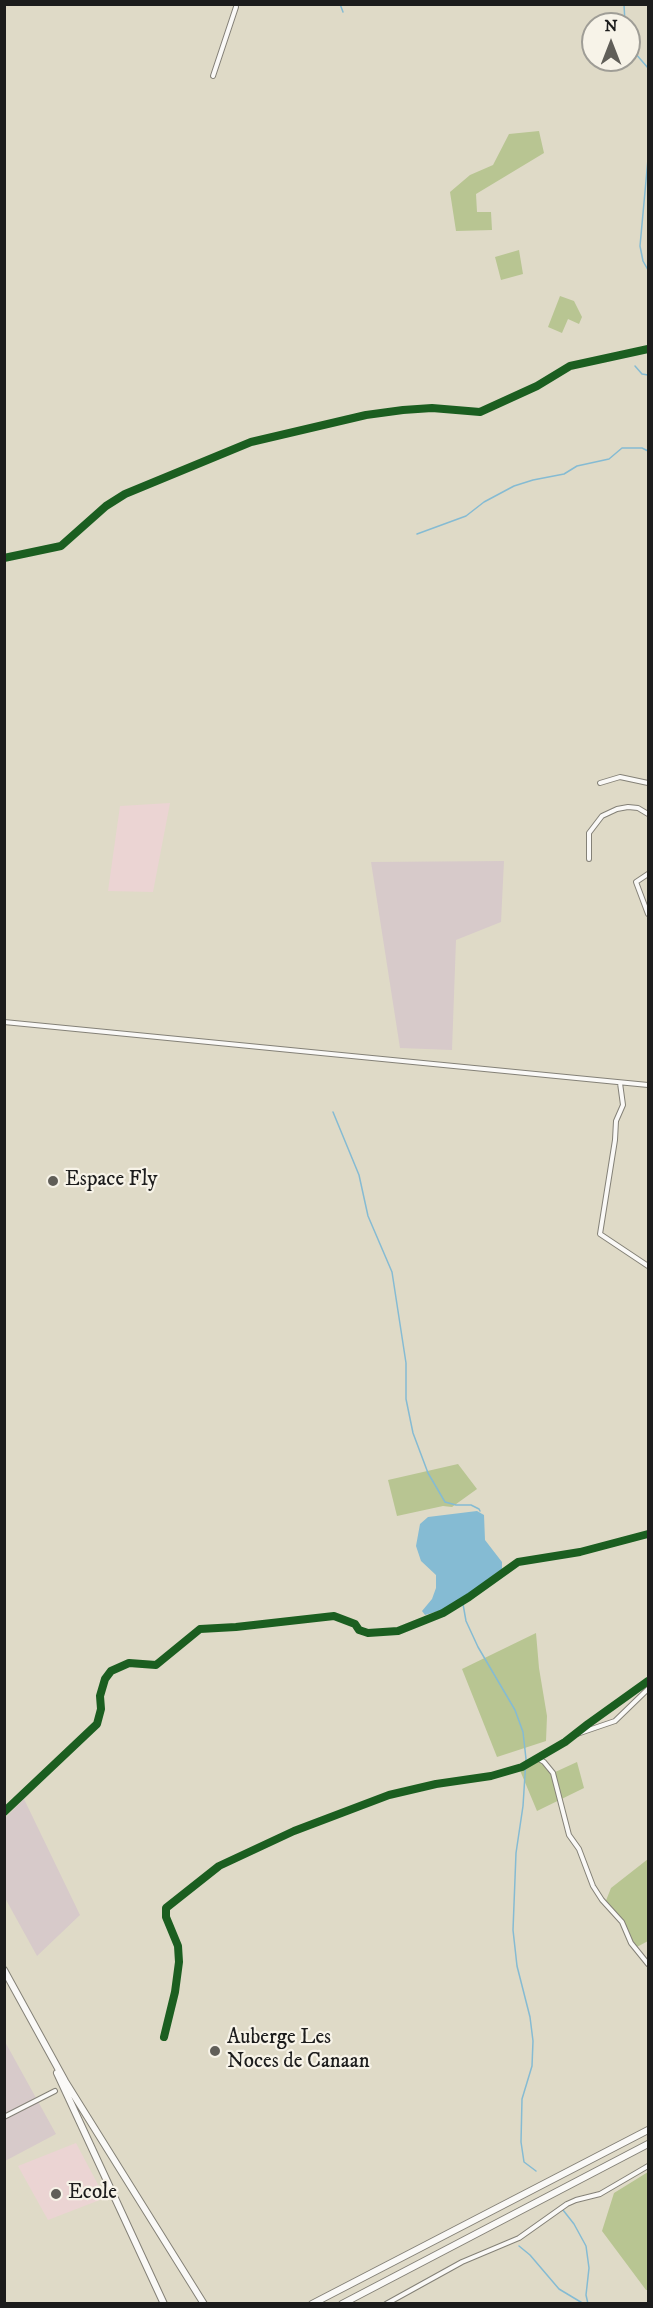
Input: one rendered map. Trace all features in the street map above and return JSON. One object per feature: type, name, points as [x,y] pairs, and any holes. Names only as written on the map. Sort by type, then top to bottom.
[{"type":"highway","points":[[4,1970],[45,2045],[204,2303]]},
{"type":"highway","points":[[45,2045],[164,2304]]},
{"type":"highway","points":[[312,2304],[648,2130]]},
{"type":"highway","points":[[342,2304],[648,2144]]},
{"type":"street","points":[[213,76],[236,7]]},
{"type":"street","points":[[4,558],[61,546],[106,506],[124,494],[251,442],[403,410],[432,408],[480,412],[537,386],[570,366],[648,349]]},
{"type":"street","points":[[600,783],[620,777],[648,783]]},
{"type":"street","points":[[589,859],[590,833],[602,816],[628,807],[647,813],[648,804]]},
{"type":"street","points":[[648,874],[636,882],[648,912]]},
{"type":"street","points":[[4,1022],[648,1085]]},
{"type":"street","points":[[620,1083],[623,1105],[616,1121],[600,1234],[648,1266]]},
{"type":"street","points":[[4,1812],[97,1724],[101,1709],[100,1696],[105,1679],[111,1671],[129,1663],[156,1665],[200,1629],[334,1616],[355,1624],[359,1630],[368,1634],[398,1630],[443,1613],[518,1562],[580,1552],[648,1534]]},
{"type":"street","points":[[164,2037],[175,1992],[179,1962],[178,1946],[166,1917],[166,1908],[219,1866],[294,1831],[388,1795],[491,1776],[522,1767],[576,1734],[648,1681]]},
{"type":"street","points":[[576,1734],[615,1721],[648,1689]]},
{"type":"street","points":[[538,1758],[553,1773],[568,1835],[579,1849],[593,1887],[622,1922],[631,1943],[648,1964]]},
{"type":"street","points":[[4,2117],[55,2091]]},
{"type":"street","points":[[386,2304],[462,2262],[519,2238],[567,2204],[600,2194],[648,2166]]},
{"type":"shaded area","points":[[170,803],[153,892],[108,891],[120,806]]},
{"type":"shaded area","points":[[504,861],[501,922],[456,940],[452,1050],[400,1048],[371,862]]},
{"type":"shaded area","points":[[24,1799],[80,1915],[37,1956],[5,1898],[5,1818]]},
{"type":"shaded area","points":[[4,2040],[56,2134],[5,2161],[4,2161]]},
{"type":"shaded area","points":[[76,2143],[105,2198],[48,2220],[18,2166]]},
{"type":"green space","points":[[539,131],[544,153],[476,194],[477,212],[491,212],[492,230],[456,231],[450,192],[470,175],[493,165],[509,134]]},
{"type":"green space","points":[[519,250],[523,274],[501,280],[495,257]]},
{"type":"green space","points":[[560,296],[574,301],[582,317],[579,324],[568,319],[562,333],[548,327]]},
{"type":"green space","points":[[458,1464],[477,1489],[452,1507],[443,1506],[397,1516],[388,1480]]},
{"type":"green space","points":[[536,1633],[547,1716],[546,1741],[497,1757],[462,1669]]},
{"type":"green space","points":[[538,1758],[553,1773],[577,1762],[584,1788],[537,1811],[519,1768]]},
{"type":"green space","points":[[648,1859],[648,1941],[635,1948],[622,1922],[605,1903],[611,1888]]},
{"type":"green space","points":[[648,2172],[648,2290],[646,2290],[602,2231],[614,2193]]},
{"type":"water","points":[[477,1511],[484,1515],[485,1540],[502,1562],[502,1569],[442,1610],[425,1615],[422,1611],[432,1599],[436,1588],[436,1575],[421,1561],[416,1546],[420,1524],[428,1517]]},
{"type":"waterway","points":[[340,4],[343,12]]},
{"type":"waterway","points":[[624,4],[624,12]]},
{"type":"waterway","points":[[641,60],[648,68]]},
{"type":"waterway","points":[[648,159],[640,246],[643,261],[648,270]]},
{"type":"waterway","points":[[635,366],[642,374],[648,375]]},
{"type":"waterway","points":[[417,534],[466,516],[484,502],[514,486],[564,474],[577,466],[609,459],[622,448],[642,448],[648,451]]},
{"type":"waterway","points":[[333,1112],[359,1175],[368,1216],[392,1272],[406,1363],[406,1399],[413,1433],[428,1473],[445,1502],[471,1505],[480,1511]]},
{"type":"waterway","points":[[463,1604],[466,1621],[478,1647],[515,1710],[523,1732],[526,1759],[523,1806],[516,1853],[513,1930],[517,1966],[530,2017],[533,2041],[532,2066],[522,2099],[521,2142],[524,2162],[536,2171]]},
{"type":"waterway","points":[[563,2210],[586,2246],[589,2268],[586,2295],[588,2304]]},
{"type":"waterway","points":[[519,2246],[530,2255],[559,2289],[584,2304]]},
{"type":"cycle path","points":[[4,558],[61,546],[106,506],[125,494],[251,442],[366,415],[403,410],[432,408],[480,412],[537,386],[570,366],[648,349]]},
{"type":"cycle path","points":[[4,1812],[97,1724],[101,1709],[100,1696],[105,1679],[111,1671],[129,1663],[156,1665],[200,1629],[334,1616],[355,1624],[359,1630],[368,1633],[398,1631],[443,1613],[518,1562],[580,1552],[648,1534]]},
{"type":"cycle path","points":[[164,2037],[175,1992],[179,1962],[178,1946],[166,1917],[166,1908],[219,1866],[294,1831],[389,1795],[436,1784],[491,1776],[522,1767],[565,1742],[648,1681]]},
{"type":"place","name":"Espace Fly","points":[[53,1181]]},
{"type":"place","name":"Auberge Les Noces de Canaan","points":[[215,2051]]},
{"type":"place","name":"Ecole","points":[[56,2194]]}]
